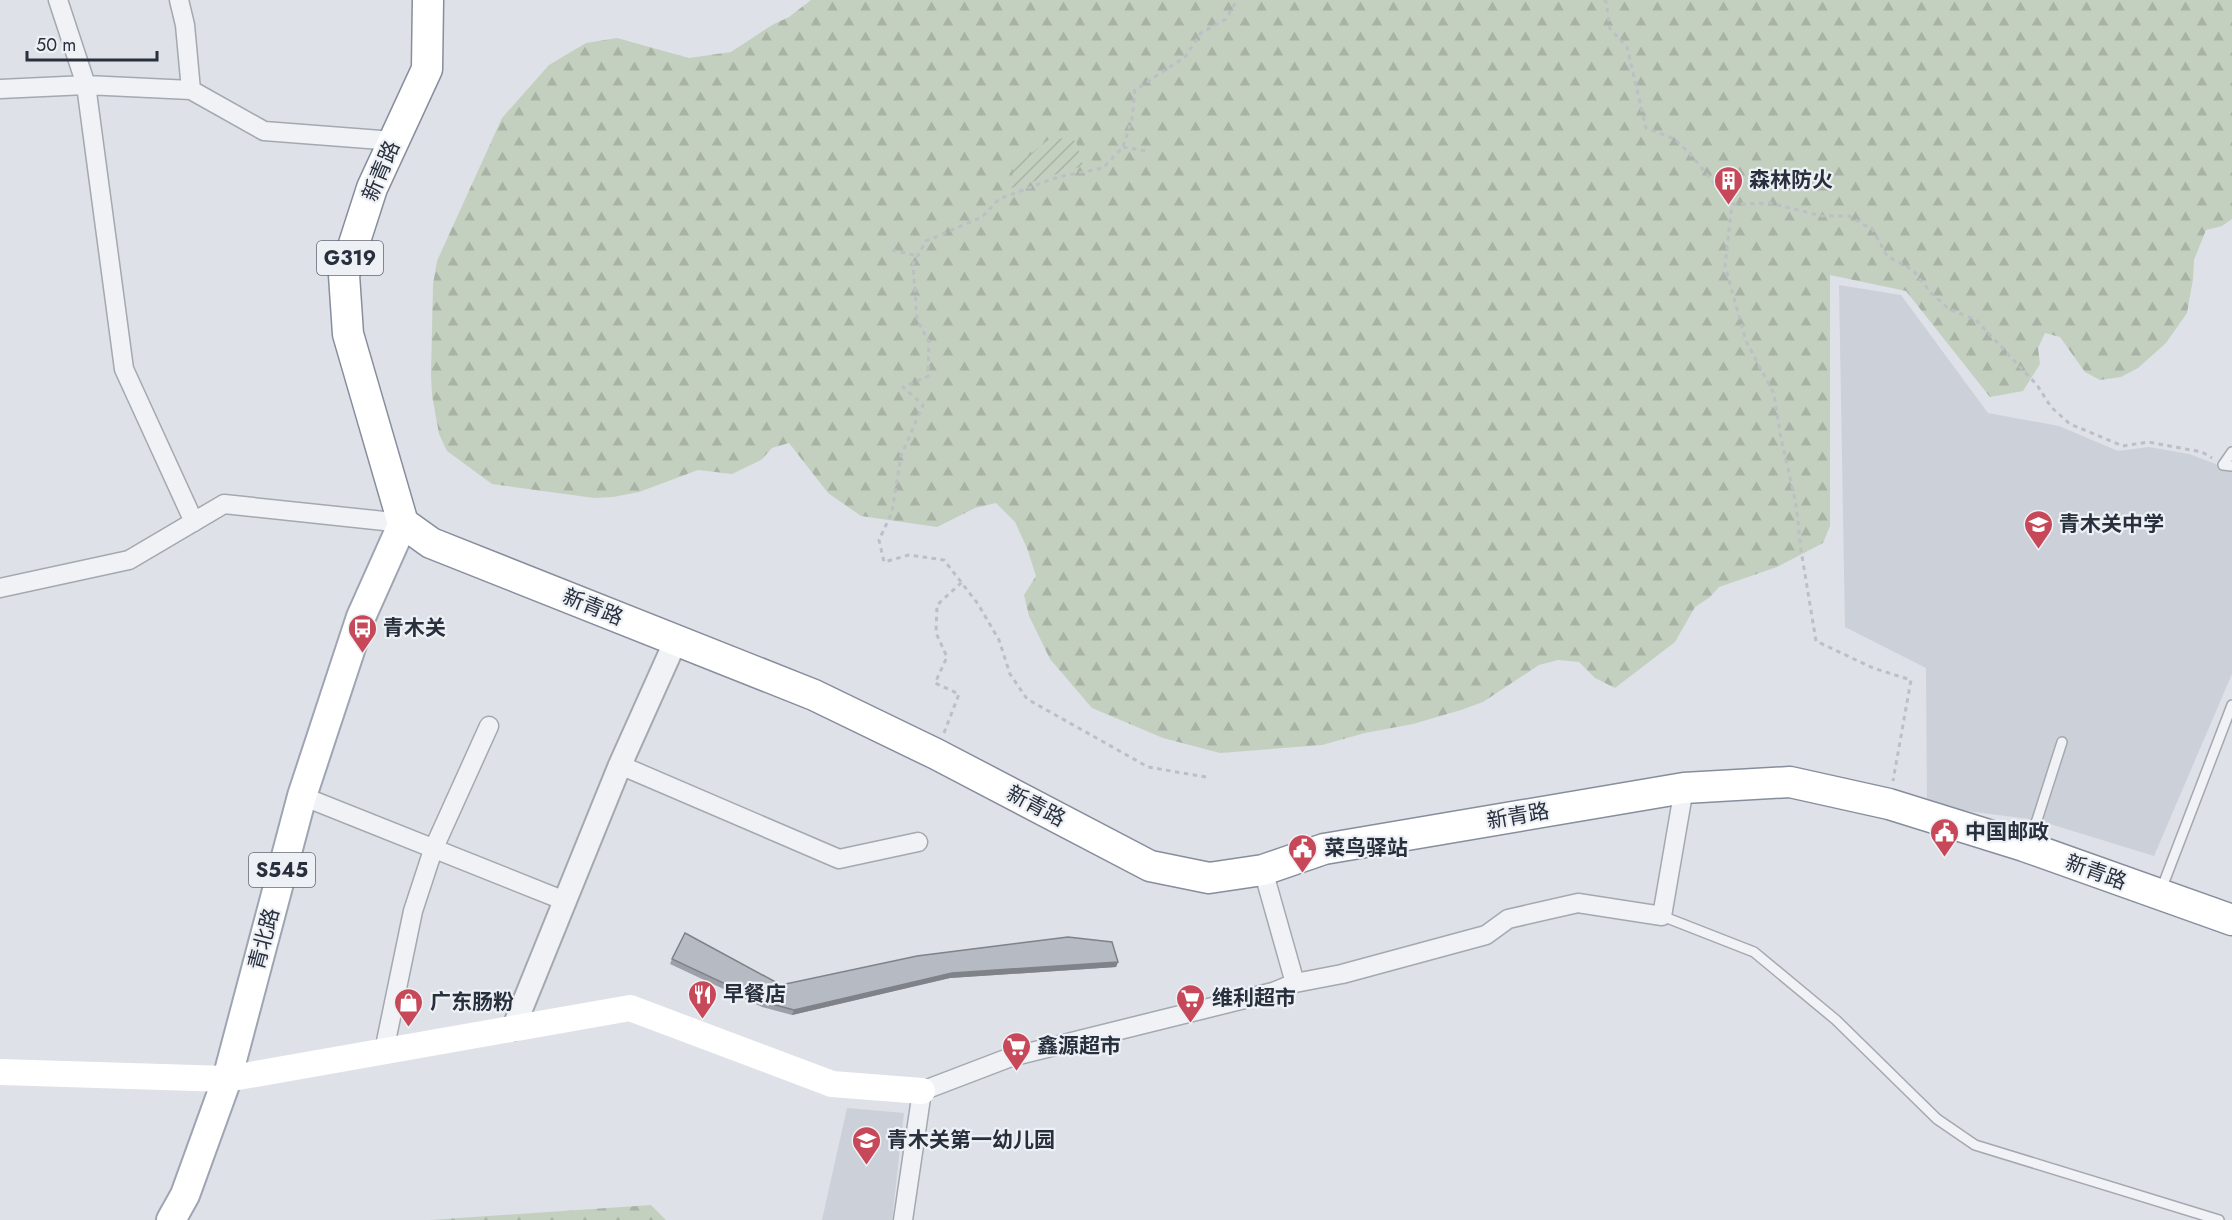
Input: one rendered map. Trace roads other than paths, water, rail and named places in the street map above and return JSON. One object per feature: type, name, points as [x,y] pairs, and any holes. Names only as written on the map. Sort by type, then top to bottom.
[{"type":"highway","name":"新青路","points":[[428,0],[427,69],[372,188],[344,276],[348,334],[403,523],[431,543],[814,695],[936,754],[1150,866],[1209,878],[1263,870],[1324,849],[1684,788],[1790,782],[1889,804],[2024,846],[2232,920]]},
{"type":"main road","name":"青北路","points":[[171,1220],[185,1195],[226,1079],[302,796],[360,617],[403,523]]},
{"type":"main road","points":[[0,1072],[226,1079],[630,1008],[832,1084],[922,1091]]},
{"type":"street","points":[[58,0],[86,85],[124,369],[194,522]]},
{"type":"street","points":[[178,0],[185,25],[191,90]]},
{"type":"street","points":[[0,89],[86,85],[191,90],[264,131],[394,141]]},
{"type":"street","points":[[0,588],[129,560],[224,504],[403,523]]},
{"type":"street","points":[[513,1029],[620,765],[676,640]]},
{"type":"street","points":[[384,1051],[413,911],[433,850],[489,726]]},
{"type":"street","points":[[620,765],[838,859],[918,842]]},
{"type":"street","points":[[903,1220],[922,1091],[1011,1057],[1274,992],[1295,983],[1342,974],[1486,935],[1508,919],[1578,903],[1662,916],[1684,788]]},
{"type":"street","points":[[302,796],[565,901]]},
{"type":"street","points":[[1263,870],[1295,983]]},
{"type":"lane","points":[[2228,465],[2232,452]]},
{"type":"lane","points":[[2159,895],[2232,705]]},
{"type":"lane","points":[[2024,846],[2037,820],[2062,742]]},
{"type":"lane","points":[[1662,916],[1754,952],[1836,1020],[1937,1119],[1975,1145],[2219,1220]]},
{"type":"place","name":"森林防火","points":[[1728,206]]},
{"type":"place","name":"青木关中学","points":[[2038,550]]},
{"type":"place","name":"青木关","points":[[362,654]]},
{"type":"place","name":"中国邮政","points":[[1944,858]]},
{"type":"place","name":"菜鸟驿站","points":[[1303,874]]},
{"type":"place","name":"早餐店","points":[[702,1020]]},
{"type":"place","name":"维利超市","points":[[1191,1024]]},
{"type":"place","name":"广东肠粉","points":[[409,1028]]},
{"type":"place","name":"鑫源超市","points":[[1016,1072]]},
{"type":"place","name":"青木关第一幼儿园","points":[[866,1166]]}]
